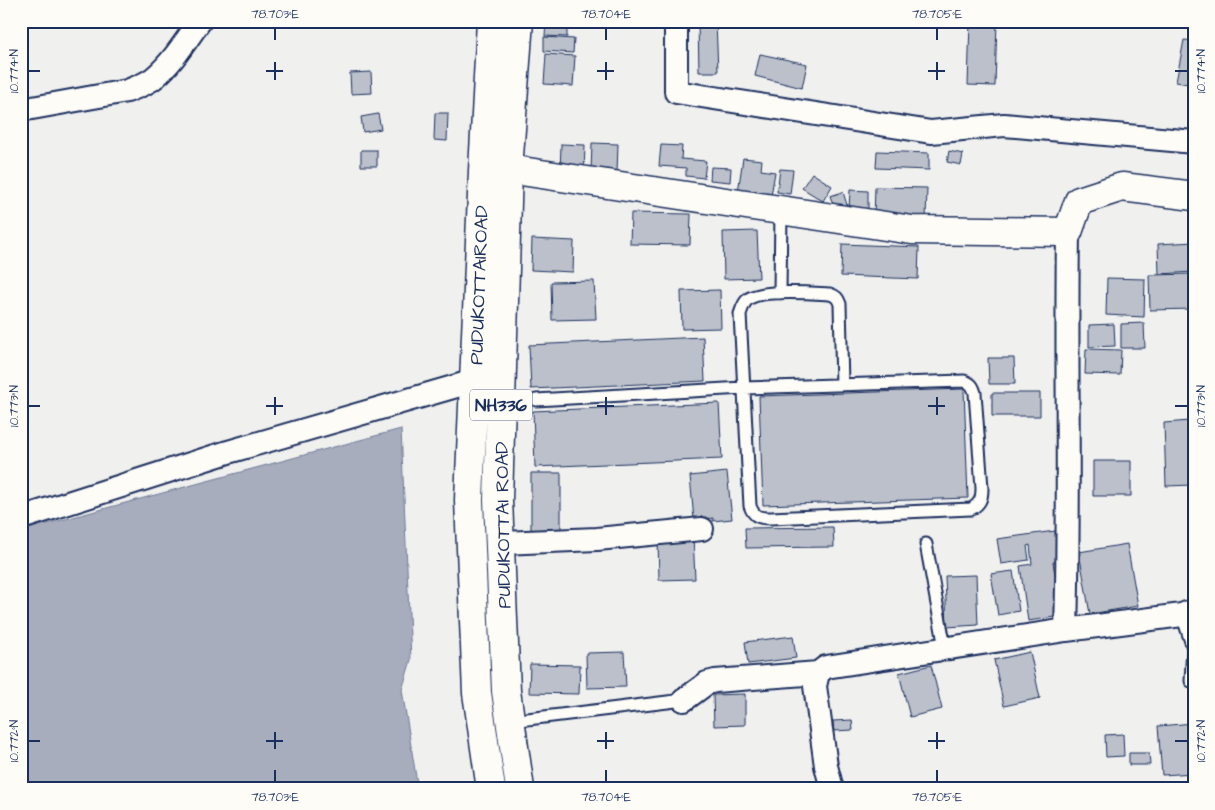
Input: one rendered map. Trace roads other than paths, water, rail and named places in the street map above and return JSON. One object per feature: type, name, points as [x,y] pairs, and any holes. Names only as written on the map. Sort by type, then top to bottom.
[{"type":"main road","name":"PUDUKOTTAIROAD","points":[[491,21],[495,170],[473,392],[469,500],[477,683],[491,789]]},
{"type":"main road","name":"PUDUKOTTAI ROAD","points":[[520,21],[495,170],[501,404],[498,500],[506,691],[520,789]]},
{"type":"main road","points":[[495,170],[912,230],[1068,232],[1079,201],[1122,187],[1194,196]]},
{"type":"main road","points":[[473,392],[501,404]]},
{"type":"street","points":[[21,110],[127,91],[143,85],[156,77],[200,21]]},
{"type":"street","points":[[676,21],[676,92],[931,132],[1004,125],[1194,142]]},
{"type":"street","points":[[1066,630],[1069,531],[1066,346],[1068,232]]},
{"type":"street","points":[[21,518],[228,452],[473,392]]},
{"type":"street","points":[[500,543],[597,539],[702,529]]},
{"type":"street","points":[[684,700],[707,683],[715,681],[818,673],[826,667],[1188,612]]},
{"type":"street","points":[[818,673],[815,686],[826,766],[832,789]]},
{"type":"lane","points":[[780,293],[781,210]]},
{"type":"lane","points":[[536,400],[743,388],[970,382],[974,387],[975,393],[982,488],[982,498],[978,505],[972,509],[760,518],[753,514],[750,506],[743,388],[740,314],[743,305],[748,299],[756,295],[780,293],[830,294],[839,299],[842,385]]},
{"type":"lane","points":[[926,544],[945,648]]},
{"type":"lane","points":[[1188,612],[1193,648],[1191,681]]},
{"type":"lane","points":[[511,722],[684,700]]},
{"type":"water","points":[[401,429],[411,660],[402,690],[418,789],[21,789],[21,531]]}]
